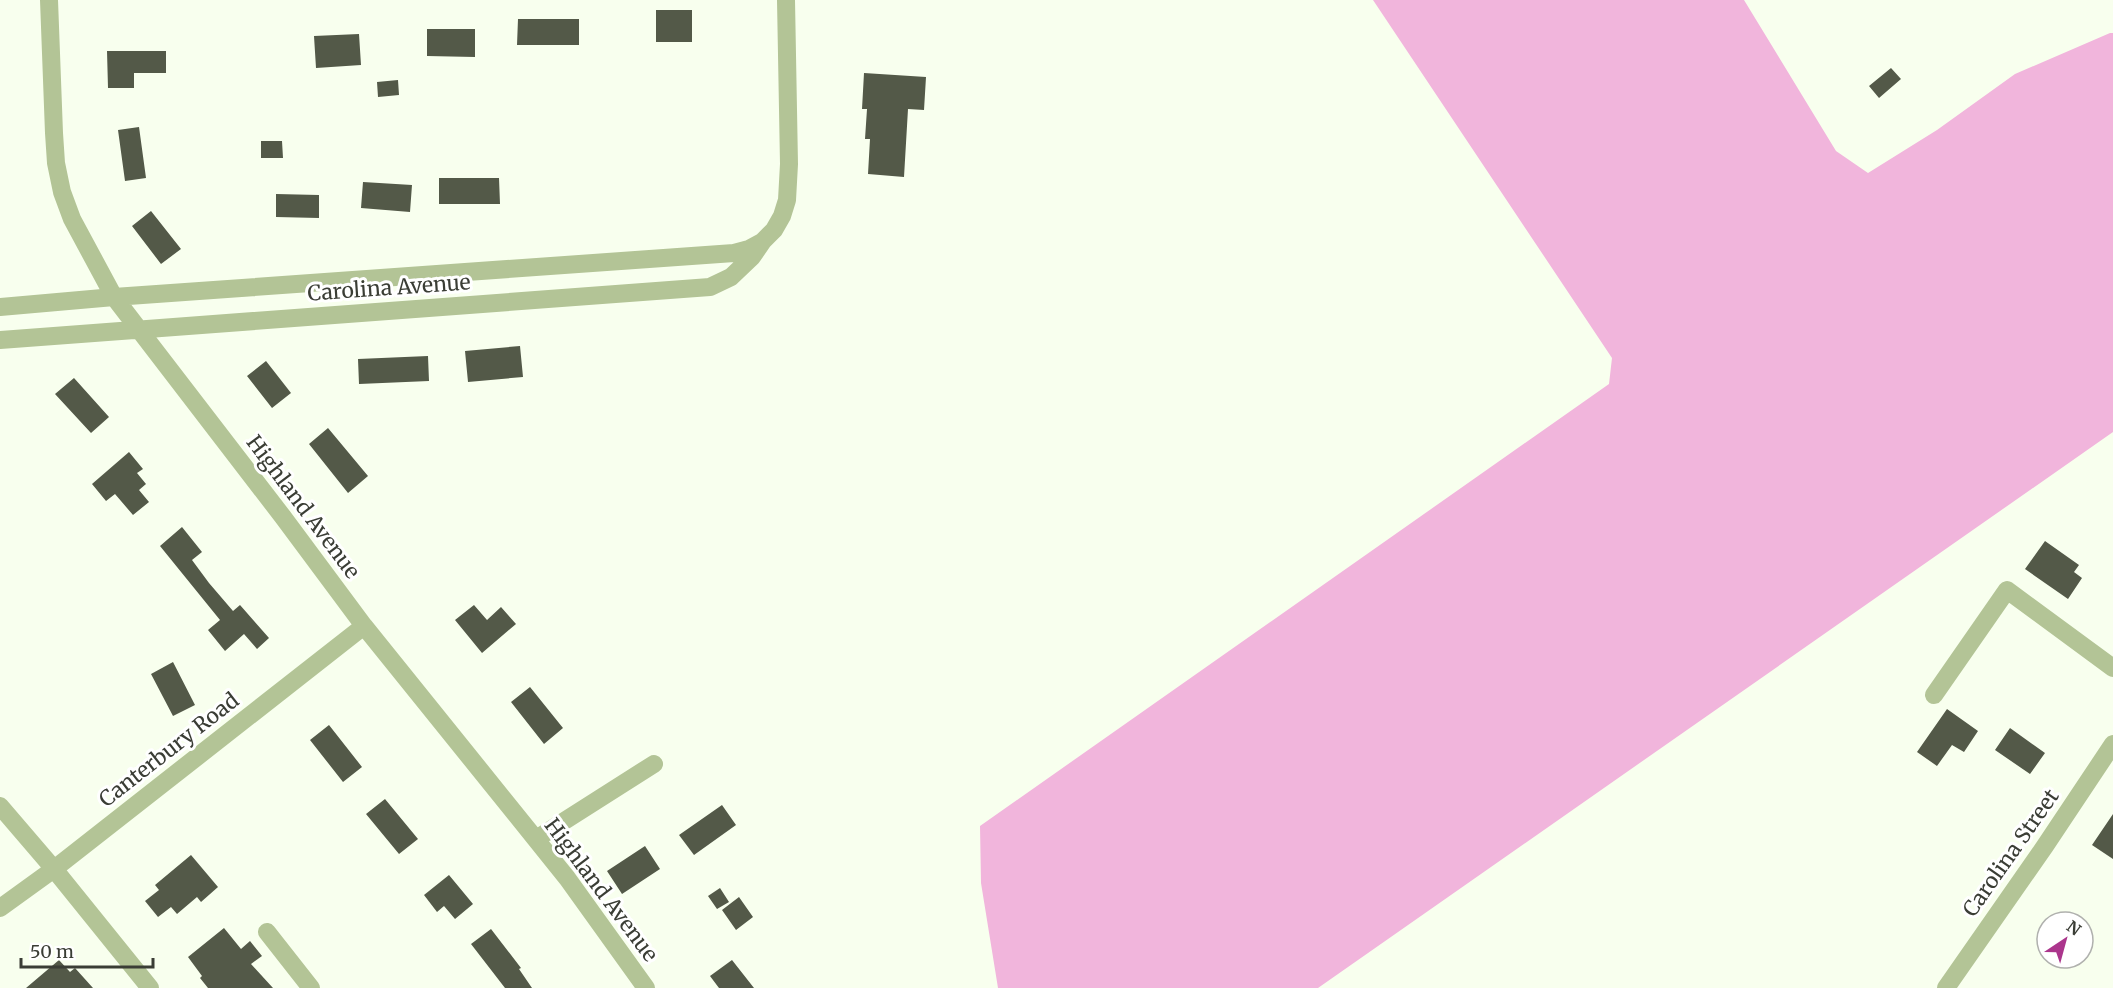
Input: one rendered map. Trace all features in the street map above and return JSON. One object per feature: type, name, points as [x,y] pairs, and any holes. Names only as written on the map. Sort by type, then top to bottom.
[{"type":"street","name":"Highland Avenue","points":[[49,0],[56,163],[62,192],[72,219],[114,297],[364,626],[536,839],[646,988]]},
{"type":"street","name":"Carolina Avenue","points":[[0,340],[710,287],[731,278],[774,230],[787,200],[789,164],[786,0]]},
{"type":"street","name":"Carolina Avenue","points":[[0,308],[114,297],[734,253],[763,242]]},
{"type":"street","points":[[458,273],[461,305]]},
{"type":"street","points":[[1934,695],[2007,590],[2113,668]]},
{"type":"street","name":"Canterbury Road","points":[[0,908],[54,869],[364,626]]},
{"type":"street","name":"Carolina Street","points":[[1946,988],[2113,744]]},
{"type":"street","points":[[536,839],[654,764]]},
{"type":"street","points":[[0,806],[150,988]]},
{"type":"street","points":[[267,932],[311,988]]},
{"type":"shaded area","points":[[1373,0],[1744,0],[1836,151],[1868,173],[1937,130],[2015,74],[2113,33],[2113,432],[1318,988],[998,988],[981,883],[980,826],[1609,384],[1612,358]]},
{"type":"building","points":[[656,10],[692,10],[692,42],[656,42]]},
{"type":"building","points":[[518,19],[579,19],[579,45],[517,45]]},
{"type":"building","points":[[427,29],[475,29],[475,57],[427,56]]},
{"type":"building","points":[[359,34],[361,65],[316,68],[314,36]]},
{"type":"building","points":[[107,51],[166,51],[166,73],[134,73],[134,88],[108,88]]},
{"type":"building","points":[[1891,68],[1901,79],[1879,98],[1869,86]]},
{"type":"building","points":[[864,73],[926,77],[924,110],[908,109],[904,177],[868,174],[870,139],[865,139],[867,109],[862,109]]},
{"type":"building","points":[[398,80],[399,95],[378,97],[377,82]]},
{"type":"building","points":[[139,127],[146,178],[125,181],[118,130]]},
{"type":"building","points":[[261,141],[282,141],[283,158],[261,158]]},
{"type":"building","points":[[439,178],[499,178],[500,204],[439,204]]},
{"type":"building","points":[[363,182],[412,185],[410,212],[361,208]]},
{"type":"building","points":[[276,194],[319,195],[319,218],[276,217]]},
{"type":"building","points":[[151,211],[181,249],[161,264],[132,226]]},
{"type":"building","points":[[520,346],[523,377],[468,382],[465,351]]},
{"type":"building","points":[[428,356],[429,381],[359,384],[358,359]]},
{"type":"building","points":[[266,361],[291,393],[272,408],[247,376]]},
{"type":"building","points":[[74,378],[109,417],[91,433],[55,394]]},
{"type":"building","points":[[328,428],[368,476],[348,493],[309,444]]},
{"type":"building","points":[[129,452],[143,469],[137,473],[146,484],[139,490],[149,502],[133,515],[115,494],[106,501],[92,484]]},
{"type":"building","points":[[182,527],[202,552],[192,560],[209,583],[233,611],[240,605],[269,638],[257,649],[244,634],[225,651],[208,630],[220,620],[160,546]]},
{"type":"building","points":[[2045,541],[2079,565],[2074,572],[2082,578],[2068,599],[2025,569]]},
{"type":"building","points":[[474,605],[487,620],[501,607],[516,624],[482,653],[455,620]]},
{"type":"building","points":[[173,662],[195,705],[173,716],[151,674]]},
{"type":"building","points":[[530,687],[563,728],[544,744],[511,702]]},
{"type":"building","points":[[1947,709],[1978,731],[1964,752],[1952,745],[1937,766],[1917,752]]},
{"type":"building","points":[[329,725],[362,767],[343,782],[310,740]]},
{"type":"building","points":[[2010,728],[2045,753],[2030,774],[1995,750]]},
{"type":"building","points":[[385,799],[418,839],[399,854],[366,814]]},
{"type":"building","points":[[722,805],[736,825],[694,855],[679,835]]},
{"type":"building","points":[[2113,814],[2113,859],[2092,845]]},
{"type":"building","points":[[645,846],[660,869],[622,894],[607,871]]},
{"type":"building","points":[[191,855],[218,887],[201,902],[197,897],[177,914],[171,907],[158,917],[145,901],[159,890],[155,885]]},
{"type":"building","points":[[449,875],[473,904],[455,919],[444,906],[437,912],[424,895]]},
{"type":"building","points":[[720,888],[729,902],[717,909],[708,896]]},
{"type":"building","points":[[739,897],[753,917],[736,930],[722,910]]},
{"type":"building","points":[[224,928],[241,949],[250,941],[262,956],[251,964],[273,988],[208,988],[188,957]]},
{"type":"building","points":[[491,929],[521,968],[519,969],[532,988],[505,988],[471,944]]},
{"type":"building","points":[[59,960],[70,972],[75,968],[93,988],[26,988]]},
{"type":"building","points":[[732,960],[754,988],[719,988],[710,976]]}]
